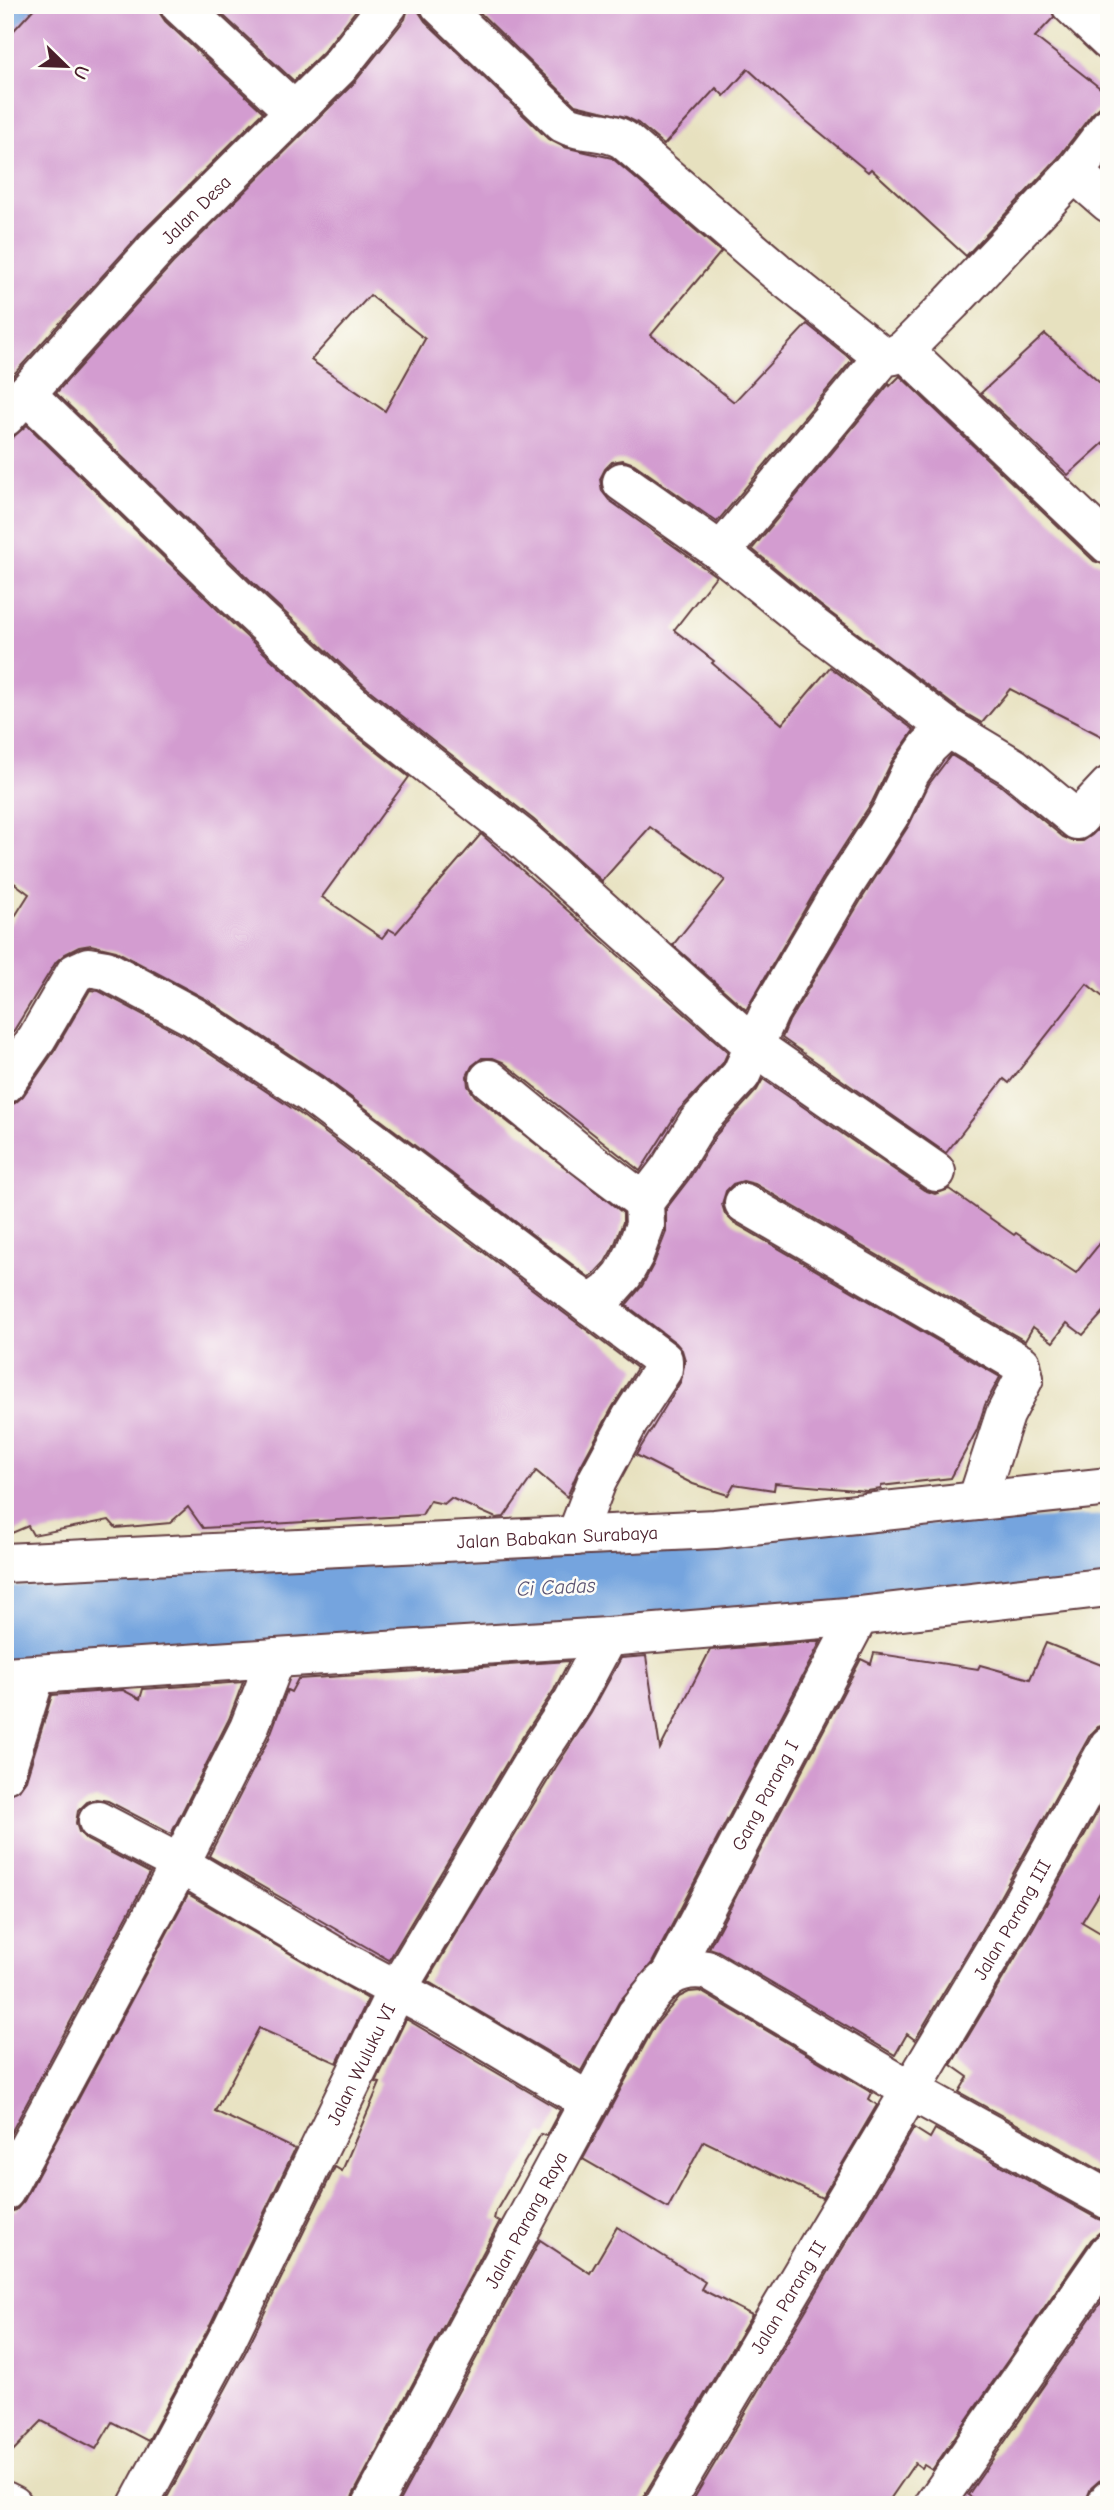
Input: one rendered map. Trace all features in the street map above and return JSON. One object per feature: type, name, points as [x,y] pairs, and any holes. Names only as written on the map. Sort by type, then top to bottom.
[{"type":"street","points":[[180,5],[295,111]]},
{"type":"street","name":"Jalan Desa","points":[[15,405],[157,248],[339,67],[388,5]]},
{"type":"street","points":[[440,5],[563,123],[584,131],[607,132],[624,140],[776,271],[893,354],[1109,545]]},
{"type":"street","points":[[1071,5],[1109,41]]},
{"type":"street","points":[[721,552],[893,354],[1074,173],[1109,127]]},
{"type":"street","points":[[1074,173],[1109,203]]},
{"type":"street","points":[[15,405],[283,638],[354,706],[520,837],[752,1045],[936,1172]]},
{"type":"street","points":[[622,482],[721,552],[807,622],[948,728],[1013,767],[1077,820],[1109,786]]},
{"type":"street","points":[[590,1305],[608,1292],[623,1275],[645,1225],[644,1202],[670,1168],[698,1122],[741,1075],[752,1045],[770,1011],[842,888],[891,813],[910,773],[928,747],[948,728]]},
{"type":"street","points":[[5,1084],[37,1038],[75,973],[89,967],[106,970],[194,1017],[312,1095],[663,1360],[665,1365],[631,1418],[597,1481],[576,1536]]},
{"type":"street","points":[[489,1079],[583,1157],[644,1202]]},
{"type":"street","points":[[744,1203],[1021,1364],[1024,1378],[1005,1415],[977,1501]]},
{"type":"street","name":"Jalan Babakan Surabaya","points":[[5,1563],[715,1529],[1109,1487]]},
{"type":"street","points":[[5,1774],[20,1675],[607,1637],[859,1616],[1109,1587]]},
{"type":"street","name":"Gang Parang I","points":[[670,1975],[859,1616]]},
{"type":"street","name":"Jalan Wuluku VI","points":[[138,2505],[226,2341],[396,1991],[537,1755],[573,1701],[607,1637]]},
{"type":"street","points":[[5,2191],[180,1864],[249,1728],[276,1658]]},
{"type":"street","name":"Jalan Parang III","points":[[910,2090],[1014,1917],[1109,1746]]},
{"type":"street","points":[[98,1821],[180,1864],[396,1991],[439,2012],[588,2101]]},
{"type":"street","points":[[670,1975],[694,1968],[707,1970],[910,2090],[1109,2200]]},
{"type":"street","name":"Jalan Parang Raya","points":[[372,2505],[636,2015],[670,1975]]},
{"type":"street","name":"Jalan Parang II","points":[[664,2505],[910,2090]]},
{"type":"street","points":[[934,2505],[1109,2252]]},
{"type":"street","points":[[1106,2505],[1109,2500]]},
{"type":"street","points":[[5,2501],[13,2505]]},
{"type":"building","points":[[37,5],[159,5],[159,12],[165,21],[263,112],[141,233],[5,384],[5,40]]},
{"type":"building","points":[[212,5],[360,5],[323,52],[294,81]]},
{"type":"building","points":[[409,5],[419,5],[419,12],[425,21],[548,139],[564,147],[612,158],[721,252],[651,335],[734,402],[807,324],[852,360],[717,522],[634,464],[623,460],[612,462],[600,479],[602,491],[609,500],[716,576],[674,630],[714,661],[712,663],[782,724],[830,667],[914,730],[892,761],[872,802],[823,878],[746,1010],[673,945],[725,880],[650,827],[602,881],[534,820],[368,689],[251,581],[56,393],[173,263],[354,83],[405,19]],"holes":[[[370,295],[425,339],[385,411],[311,360]]]},
{"type":"building","points":[[472,5],[1050,5],[1054,17],[1035,37],[1109,95],[1109,106],[1100,107],[1092,114],[1057,159],[966,256],[871,169],[868,172],[748,69],[724,96],[716,88],[664,145],[638,123],[626,117],[575,105]]},
{"type":"building","points":[[1045,334],[1109,391],[1109,438],[1068,475],[981,393]]},
{"type":"building","points":[[900,376],[1094,561],[1109,566],[1109,740],[1010,689],[982,723],[960,710],[820,605],[752,549],[889,384],[890,386]]},
{"type":"building","points":[[27,425],[221,613],[339,722],[409,777],[322,897],[382,938],[389,929],[396,933],[481,834],[728,1052],[723,1063],[679,1110],[640,1171],[503,1062],[482,1058],[472,1066],[467,1076],[468,1086],[475,1096],[623,1213],[623,1222],[614,1246],[605,1262],[590,1278],[324,1077],[206,999],[116,951],[91,945],[65,954],[56,962],[5,1045],[5,932],[29,894],[5,876],[5,438],[12,438]]},
{"type":"building","points":[[951,755],[1000,785],[1063,837],[1072,841],[1083,841],[1109,818],[1109,1002],[1087,984],[1009,1083],[1004,1079],[946,1153],[782,1038],[789,1021],[861,900],[909,825],[929,784]]},
{"type":"building","points":[[90,990],[99,991],[183,1036],[299,1113],[637,1368],[612,1408],[567,1497],[536,1471],[504,1517],[496,1518],[451,1498],[444,1504],[430,1501],[422,1515],[203,1528],[188,1507],[170,1523],[116,1528],[109,1520],[33,1535],[28,1526],[5,1536],[5,1106],[15,1103],[23,1096],[55,1050]]},
{"type":"building","points":[[763,1079],[924,1190],[935,1194],[949,1189],[1014,1235],[1016,1233],[1076,1273],[1109,1232],[1109,1306],[1083,1335],[1067,1323],[1053,1342],[1033,1327],[1025,1341],[755,1184],[743,1181],[733,1184],[726,1191],[722,1204],[725,1214],[733,1222],[1000,1377],[985,1405],[977,1430],[951,1478],[881,1486],[881,1489],[867,1491],[775,1483],[774,1490],[734,1484],[728,1495],[693,1484],[636,1455],[681,1381],[685,1360],[676,1343],[626,1305],[642,1286],[654,1263],[666,1232],[666,1209],[689,1179],[716,1135],[757,1090]]},
{"type":"building","points":[[821,1641],[652,1963],[619,2002],[581,2071],[427,1981],[591,1713],[621,1658],[646,1656],[660,1749],[710,1650]]},
{"type":"building","points":[[1046,1643],[1109,1668],[1109,1724],[1098,1727],[1090,1735],[995,1906],[915,2040],[907,2034],[895,2055],[709,1948],[861,1659],[871,1664],[874,1653],[978,1669],[980,1665],[1030,1679]]},
{"type":"building","points":[[569,1661],[554,1690],[518,1744],[389,1960],[209,1856],[269,1738],[287,1690],[291,1692],[298,1679]]},
{"type":"building","points":[[243,1682],[229,1719],[171,1834],[108,1801],[96,1799],[87,1802],[78,1811],[76,1823],[79,1832],[87,1840],[150,1873],[5,2144],[5,1795],[19,1790],[26,1780],[52,1695],[123,1690],[140,1699],[143,1689]]},
{"type":"building","points":[[1109,1791],[1109,1878],[1082,1922],[1109,1938],[1109,2175],[959,2092],[968,2077],[951,2065],[1033,1928]]},
{"type":"building","points":[[188,1894],[368,1999],[337,2063],[259,2028],[215,2111],[295,2149],[207,2331],[148,2441],[112,2422],[96,2449],[42,2421],[5,2459],[5,2213],[16,2210],[24,2201]]},
{"type":"building","points":[[700,1991],[872,2093],[869,2099],[877,2105],[822,2198],[704,2141],[668,2208],[583,2159],[654,2027],[679,1997]]},
{"type":"building","points":[[406,2019],[560,2110],[546,2136],[541,2134],[496,2211],[494,2219],[500,2221],[350,2505],[163,2505],[246,2351],[335,2167],[342,2171],[380,2083],[376,2082]]},
{"type":"building","points":[[914,2128],[930,2138],[935,2129],[1098,2219],[1109,2222],[1109,2230],[1099,2233],[1091,2240],[932,2470],[915,2463],[886,2505],[690,2505]]},
{"type":"building","points":[[617,2227],[705,2282],[701,2289],[752,2315],[645,2494],[642,2505],[397,2505],[540,2240],[590,2273]]},
{"type":"building","points":[[1109,2291],[1109,2478],[1099,2481],[1091,2488],[1084,2505],[982,2505],[968,2495]]},
{"type":"waterway","points":[[5,34],[32,5]]},
{"type":"waterway","name":"Ci Cadas","points":[[5,1631],[472,1591],[1109,1559]]}]
